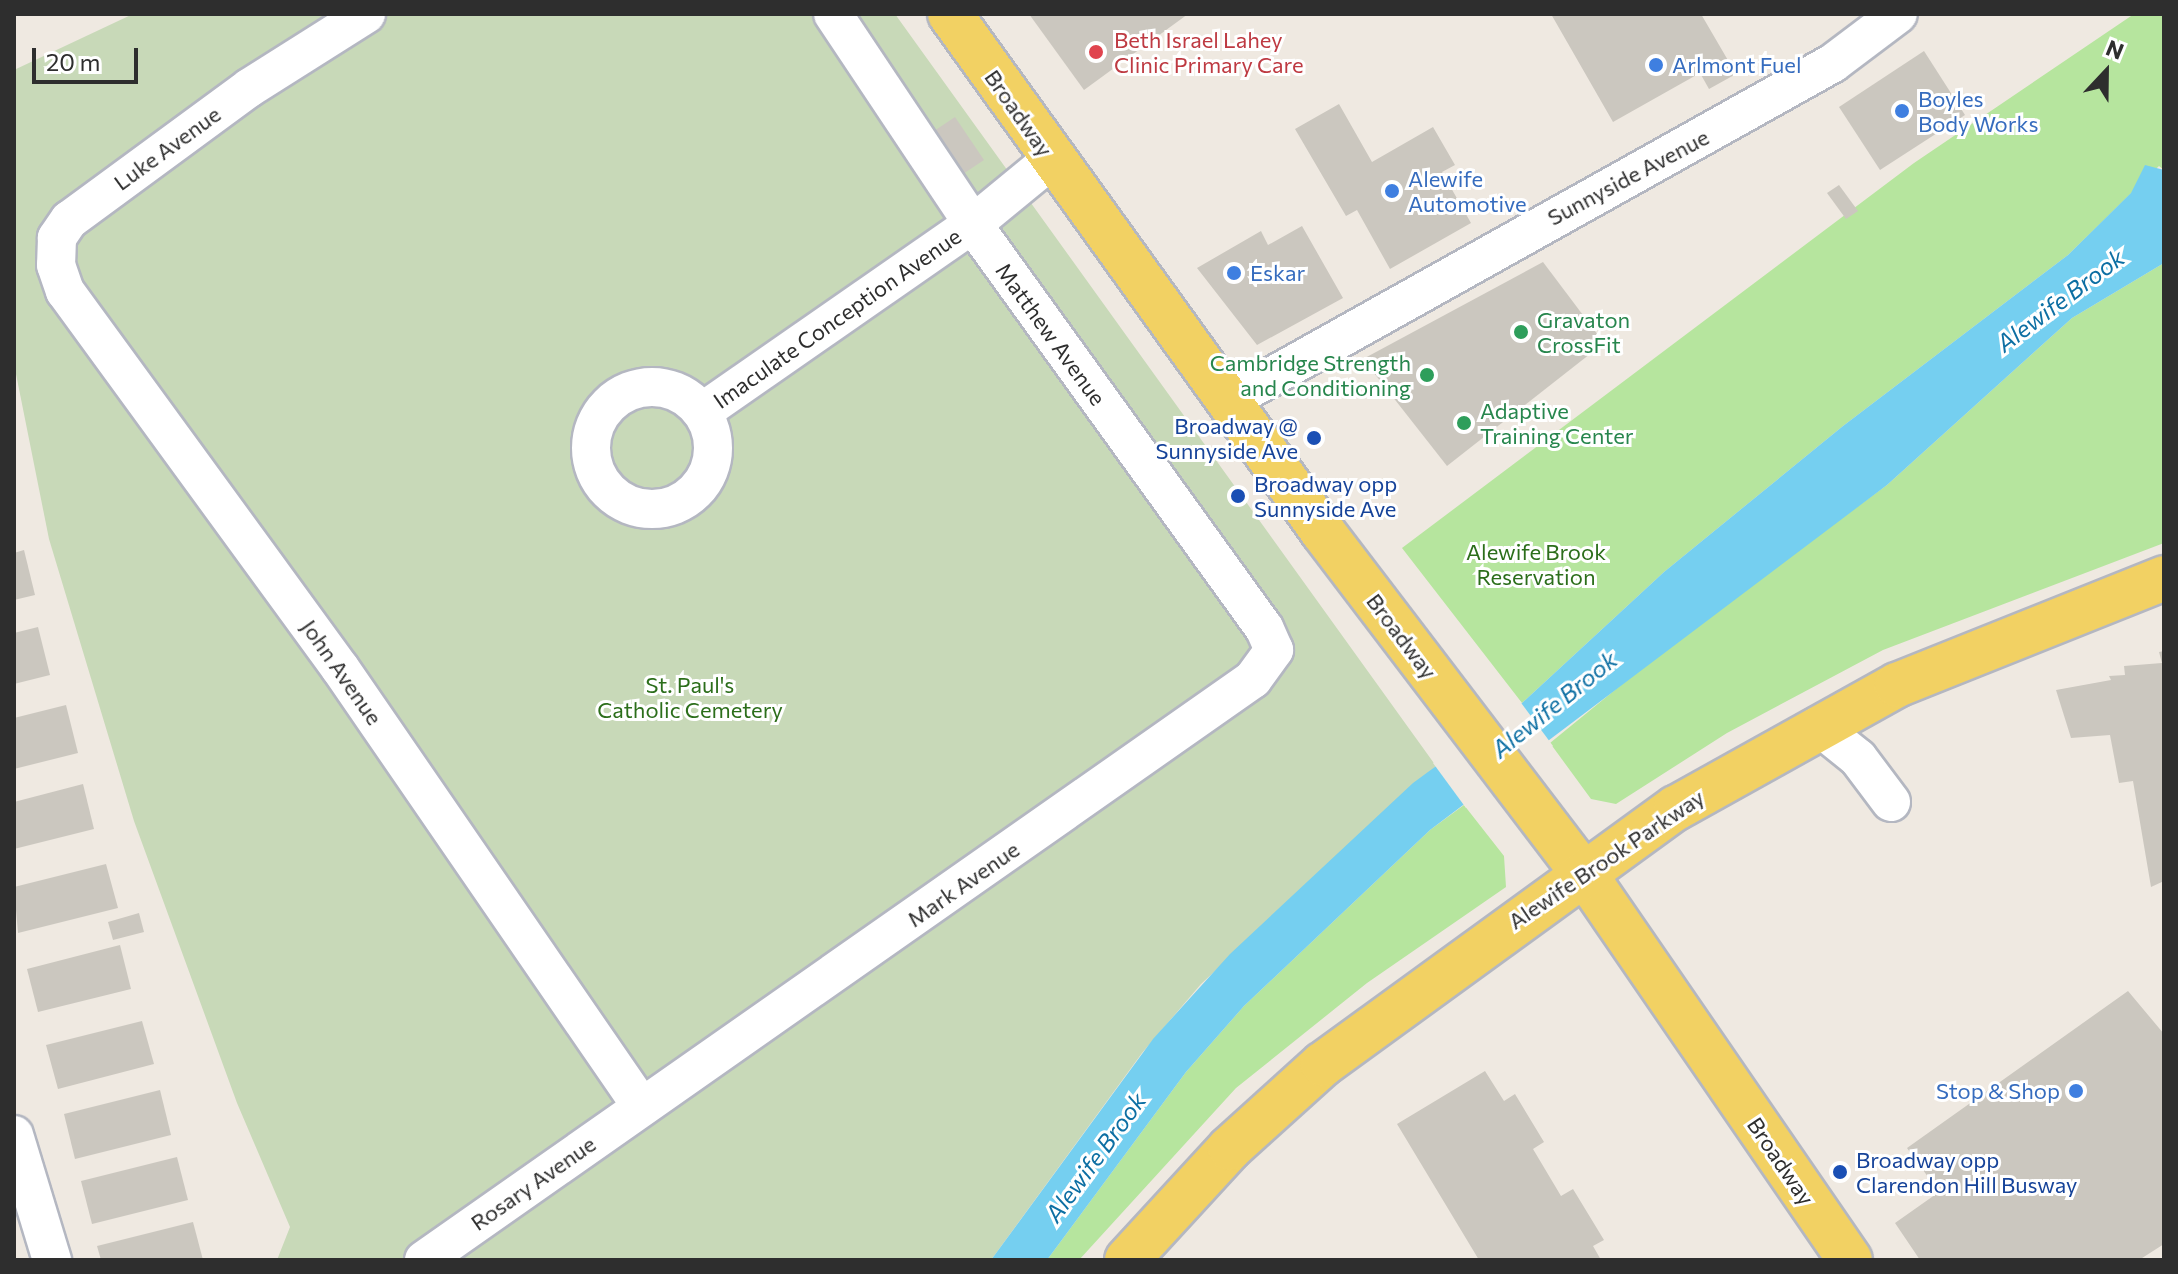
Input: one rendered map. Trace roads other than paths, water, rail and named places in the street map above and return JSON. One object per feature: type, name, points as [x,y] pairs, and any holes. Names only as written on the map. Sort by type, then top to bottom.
[{"type":"main road","name":"Broadway","points":[[950,14],[1228,401],[1582,871],[1850,1260]]},
{"type":"main road","name":"Alewife Brook Parkway","points":[[1127,1260],[1230,1148],[1323,1064],[1582,871],[1697,795],[1818,726],[1972,652],[2164,578]]},
{"type":"street","name":"Luke Avenue","points":[[57,238],[69,220],[236,97],[366,14]]},
{"type":"street","name":"Matthew Avenue","points":[[833,14],[973,224],[1264,628],[1274,650]]},
{"type":"street","name":"Sunnyside Avenue","points":[[1228,401],[1833,63],[1898,14]]},
{"type":"street","name":"Imaculate Conception Avenue","points":[[702,412],[973,224],[1052,159]]},
{"type":"street","name":"John Avenue","points":[[57,238],[56,265],[65,291],[340,668],[641,1106]]},
{"type":"street","name":"Mark Avenue","points":[[641,1106],[1253,679],[1274,650]]},
{"type":"street","points":[[1818,726],[1858,758],[1891,802]]},
{"type":"street","name":"Rosary Avenue","points":[[424,1260],[641,1106]]},
{"type":"street","points":[[14,1135],[20,1180],[52,1260]]},
{"type":"water","name":"Alewife Brook","points":[[2145,165],[2164,170],[2164,263],[2072,318],[1887,485],[1430,830],[1244,1006],[1186,1072],[1047,1260],[991,1260],[1153,1039],[1230,954],[1413,783],[1522,703],[1664,572],[1843,426],[2068,255],[2131,193]]},
{"type":"place","name":"Beth Israel Lahey Clinic Primary Care","points":[[1096,52]]},
{"type":"place","name":"Arlmont Fuel","points":[[1656,65]]},
{"type":"place","name":"Boyles Body Works","points":[[1902,111]]},
{"type":"place","name":"Alewife Automotive","points":[[1392,191]]},
{"type":"place","name":"Eskar","points":[[1234,273]]},
{"type":"place","name":"Gravaton CrossFit","points":[[1521,332]]},
{"type":"place","name":"Cambridge Strength and Conditioning","points":[[1427,375]]},
{"type":"place","name":"Adaptive Training Center","points":[[1464,423]]},
{"type":"place","name":"Broadway @ Sunnyside Ave","points":[[1314,438]]},
{"type":"place","name":"Broadway opp Sunnyside Ave","points":[[1238,496]]},
{"type":"place","name":"Stop & Shop","points":[[2076,1091]]},
{"type":"place","name":"Broadway opp Clarendon Hill Busway","points":[[1840,1172]]},
{"type":"park label","name":"Alewife Brook Reservation","points":[[1536,564]]},
{"type":"park label","name":"St. Paul's Catholic Cemetery","points":[[690,696]]}]
